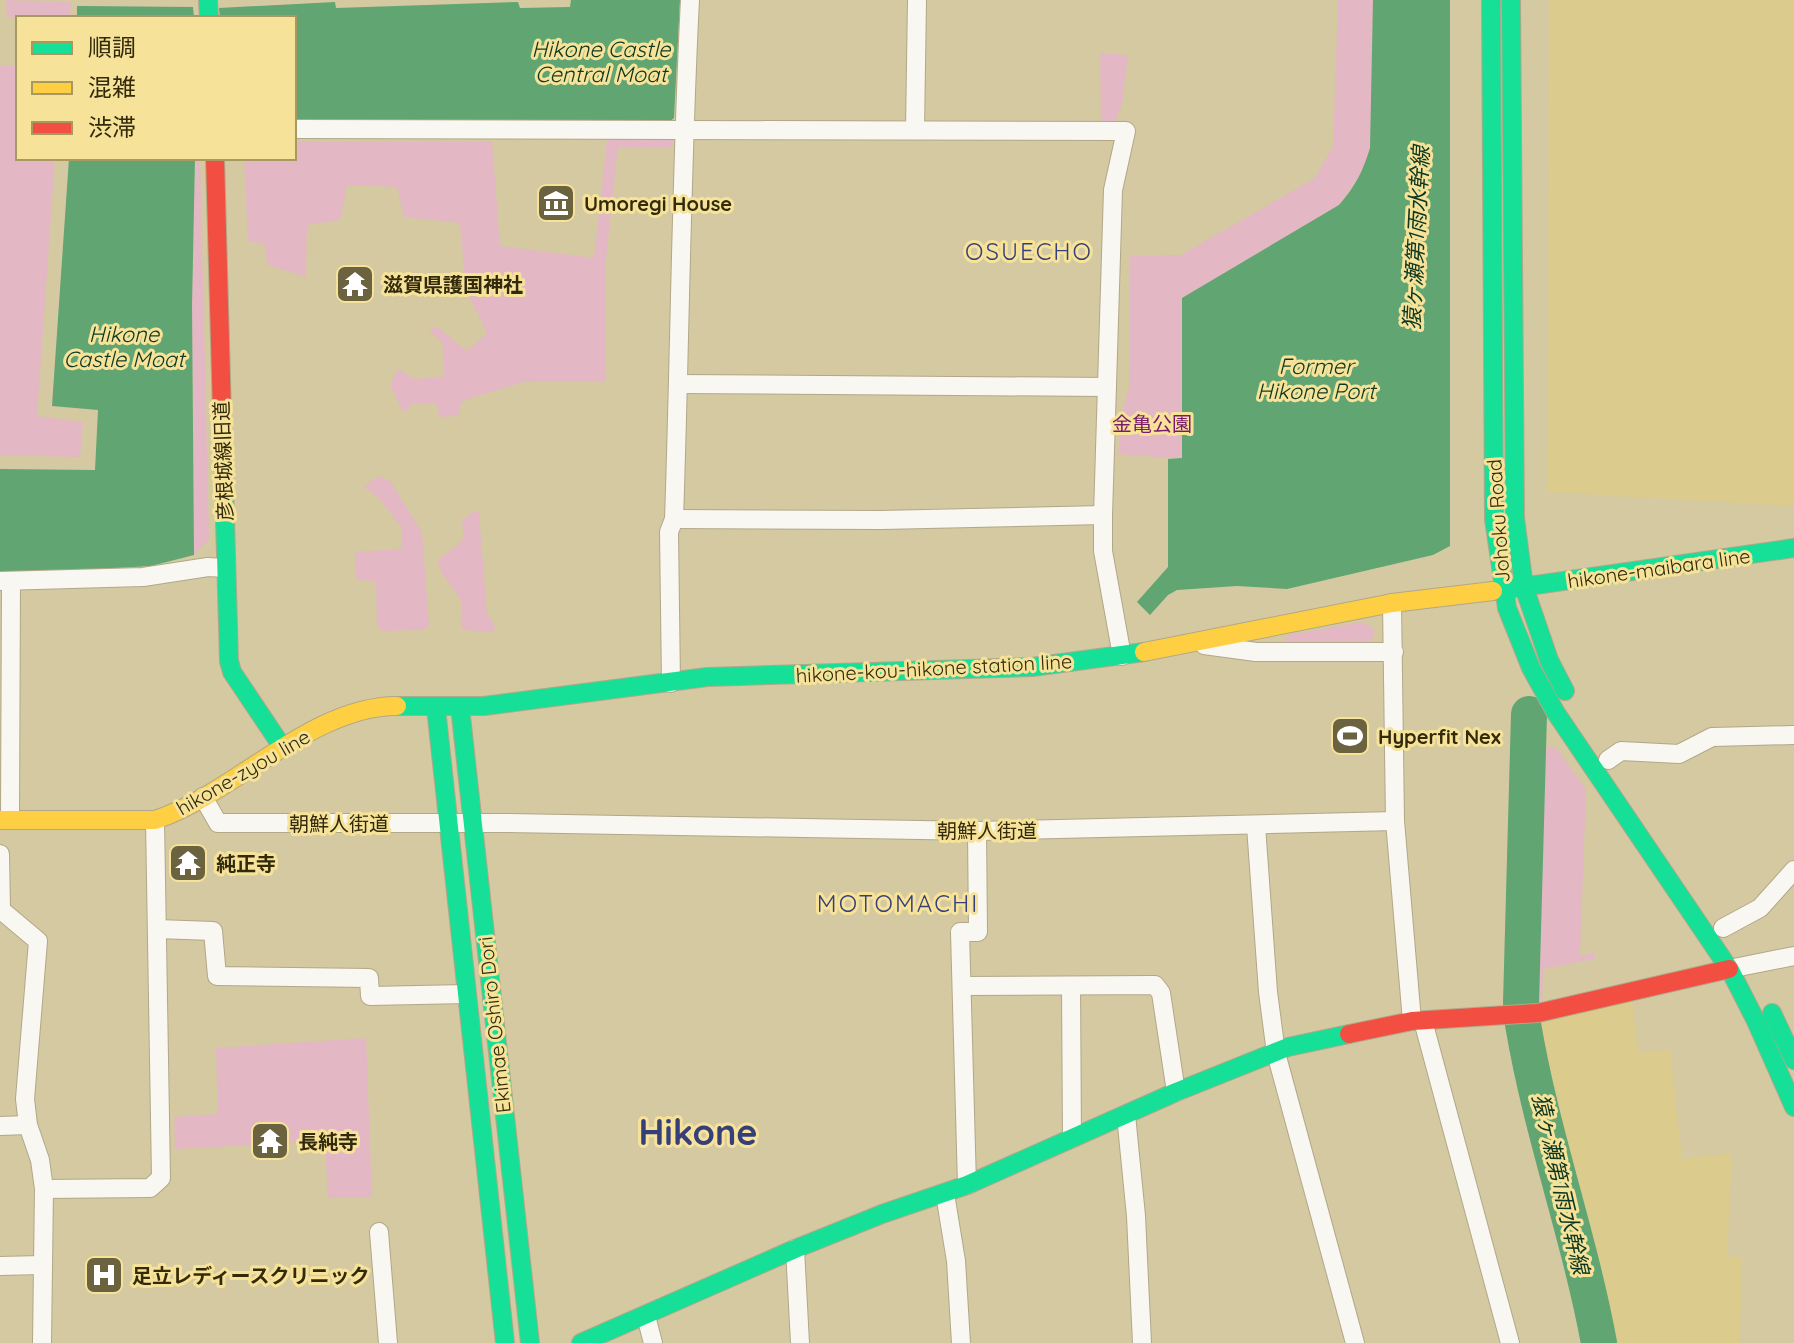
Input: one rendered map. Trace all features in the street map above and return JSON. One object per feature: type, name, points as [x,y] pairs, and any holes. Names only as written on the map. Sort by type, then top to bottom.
[{"type":"main road","name":"Johoku Road","points":[[1491,0],[1494,519],[1502,589],[1511,621],[1559,717],[1729,969],[1767,1044],[1794,1107]]},
{"type":"main road","name":"Johoku Road","points":[[1511,0],[1515,518],[1524,587],[1549,660],[1575,711],[1749,967],[1794,1060]]},
{"type":"main road","name":"彦根城線旧道","points":[[215,160],[226,568],[232,672],[283,748]]},
{"type":"main road","name":"hikone-maibara line","points":[[1524,587],[1794,548]]},
{"type":"main road","name":"hikone-kou-hikone station line","points":[[436,708],[707,677],[1007,668],[1122,656],[1392,603],[1524,587]]},
{"type":"main road","name":"hikone-zyou line","points":[[5,820],[155,820],[203,797],[334,721],[382,706],[436,708]]},
{"type":"main road","name":"Ekimae Oshiro Dori","points":[[460,707],[530,1343]]},
{"type":"main road","name":"Ekimae Oshiro Dori","points":[[436,708],[505,1343]]},
{"type":"main road","points":[[581,1343],[795,1249],[882,1214],[967,1185],[1176,1092],[1288,1047],[1418,1021],[1538,1013],[1729,969]]},
{"type":"street","points":[[671,683],[669,532],[674,519],[683,129],[690,0]]},
{"type":"street","points":[[915,130],[917,0]]},
{"type":"street","points":[[296,129],[1126,131],[1113,190],[1103,515],[1103,551],[1122,656]]},
{"type":"street","points":[[678,384],[1107,387]]},
{"type":"street","points":[[674,519],[881,520],[1103,515]]},
{"type":"street","points":[[5,820],[5,581],[143,577],[208,567],[226,568]]},
{"type":"street","points":[[1392,603],[1395,821],[1418,1021],[1510,1343]]},
{"type":"street","points":[[1189,643],[1256,652],[1394,652]]},
{"type":"street","points":[[1608,760],[1621,751],[1679,754],[1712,737],[1794,735]]},
{"type":"street","name":"朝鮮人街道","points":[[203,797],[218,823],[472,823],[977,831],[1395,821]]},
{"type":"street","points":[[44,1189],[150,1188],[161,1178],[155,820]]},
{"type":"street","points":[[1256,826],[1268,992],[1276,1053],[1355,1343]]},
{"type":"street","points":[[967,1185],[960,932],[978,932],[977,831]]},
{"type":"street","points":[[0,854],[1,910],[38,941],[25,1099],[28,1125],[40,1160],[44,1189],[42,1343]]},
{"type":"street","points":[[1723,928],[1760,908],[1794,870]]},
{"type":"street","points":[[157,929],[213,931],[217,976],[369,978],[370,996],[466,994]]},
{"type":"street","points":[[1729,969],[1794,956]]},
{"type":"street","points":[[962,986],[1155,985],[1161,993],[1176,1092]]},
{"type":"street","points":[[1071,987],[1072,1138]]},
{"type":"street","points":[[1126,1115],[1136,1216],[1142,1343]]},
{"type":"street","points":[[0,1126],[28,1125]]},
{"type":"street","points":[[945,1194],[956,1261],[961,1343]]},
{"type":"street","points":[[379,1232],[388,1343]]},
{"type":"street","points":[[795,1249],[800,1343]]},
{"type":"street","points":[[0,1266],[42,1265]]},
{"type":"street","points":[[646,1316],[653,1343]]},
{"type":"shaded area","points":[[1549,0],[1794,0],[1794,506],[1548,492]]},
{"type":"shaded area","points":[[1632,1001],[1638,1051],[1670,1049],[1682,1159],[1732,1153],[1727,1256],[1742,1257],[1740,1343],[1610,1343],[1600,1287],[1530,1029],[1539,1027],[1539,1023]]},
{"type":"green space","points":[[6,0],[71,2],[70,16],[7,17]]},
{"type":"green space","name":"金亀公園","points":[[1338,0],[1373,0],[1370,148],[1363,172],[1339,205],[1182,298],[1182,459],[1118,454],[1129,388],[1130,256],[1181,255],[1315,178],[1333,146]]},
{"type":"green space","points":[[1100,53],[1128,55],[1122,105],[1114,124],[1101,123]]},
{"type":"green space","points":[[0,65],[16,66],[16,160],[55,160],[37,416],[83,422],[80,457],[0,455]]},
{"type":"green space","points":[[607,139],[674,139],[672,147],[618,147],[606,259],[606,381],[524,382],[468,399],[461,403],[458,416],[439,417],[437,403],[411,404],[407,412],[402,410],[390,385],[398,369],[415,379],[444,377],[443,344],[429,329],[437,327],[467,351],[487,333],[466,290],[460,223],[404,217],[397,187],[347,185],[340,220],[307,225],[306,277],[268,265],[264,243],[248,242],[244,160],[296,160],[296,141],[492,141],[500,246],[594,258]]},
{"type":"green space","points":[[195,160],[200,160],[209,539],[194,555],[192,306]]},
{"type":"green space","points":[[378,476],[391,482],[422,533],[429,626],[422,630],[382,631],[377,625],[376,584],[356,577],[355,552],[401,549],[401,527],[380,499],[364,487]]},
{"type":"green space","points":[[475,511],[479,513],[487,614],[495,632],[463,630],[460,599],[444,575],[438,559],[458,545],[464,537],[462,520]]},
{"type":"green space","points":[[1361,622],[1375,632],[1371,643],[1285,644],[1284,640],[1289,635]]},
{"type":"green space","points":[[1556,747],[1586,790],[1580,955],[1595,954],[1595,959],[1543,969],[1542,1004],[1532,1005],[1537,749]]},
{"type":"green space","points":[[366,1038],[372,1197],[328,1198],[325,1141],[175,1149],[174,1117],[218,1114],[216,1048]]},
{"type":"water","name":"Hikone Castle Central Moat","points":[[571,0],[680,0],[674,118],[667,124],[296,124],[296,16],[220,16],[219,8],[335,2],[336,8],[518,2],[520,8],[570,7]]},
{"type":"water","name":"Former Hikone Port","points":[[1373,0],[1450,0],[1450,546],[1433,555],[1287,589],[1237,586],[1177,590],[1168,595],[1150,615],[1137,602],[1168,567],[1168,459],[1182,458],[1182,298],[1339,205],[1354,185],[1370,148]]},
{"type":"water","points":[[77,6],[193,7],[194,16],[77,16]]},
{"type":"water","name":"Hikone Castle Moat","points":[[69,160],[195,160],[192,306],[194,555],[151,566],[46,572],[0,571],[0,469],[95,470],[98,410],[52,406]]},
{"type":"waterway","name":"猿ヶ瀬第1雨水幹線","points":[[1521,1003],[1529,714]]},
{"type":"waterway","name":"猿ヶ瀬第1雨水幹線","points":[[1523,1024],[1599,1343]]},
{"type":"traffic: fast","points":[[208,0],[209,16]]},
{"type":"traffic: fast","points":[[1491,0],[1494,519],[1507,608],[1531,668],[1556,713],[1730,970],[1794,1107]]},
{"type":"traffic: fast","points":[[1511,0],[1515,518],[1524,587],[1549,660],[1565,691]]},
{"type":"traffic: fast","points":[[222,414],[229,661],[232,672],[283,748]]},
{"type":"traffic: fast","points":[[1493,591],[1794,548]]},
{"type":"traffic: fast","points":[[397,706],[484,706],[707,677],[1032,667],[1144,652]]},
{"type":"traffic: fast","points":[[460,707],[530,1343]]},
{"type":"traffic: fast","points":[[436,708],[505,1343]]},
{"type":"traffic: fast","points":[[1772,1013],[1794,1060]]},
{"type":"traffic: fast","points":[[581,1343],[795,1249],[882,1214],[967,1185],[1176,1092],[1288,1047],[1349,1034]]},
{"type":"traffic: slow","points":[[1144,652],[1392,603],[1493,591]]},
{"type":"traffic: slow","points":[[0,820],[155,820],[185,808],[303,735],[334,720],[365,710],[397,706]]},
{"type":"traffic: jam","points":[[215,160],[222,414]]},
{"type":"traffic: jam","points":[[1349,1034],[1412,1021],[1538,1013],[1729,969]]},
{"type":"place","name":"Umoregi House","points":[[556,203]]},
{"type":"place","name":"滋賀県護国神社","points":[[355,284]]},
{"type":"place","name":"Hyperfit Nex","points":[[1350,736]]},
{"type":"place","name":"純正寺","points":[[188,863]]},
{"type":"place","name":"長純寺","points":[[270,1141]]},
{"type":"place","name":"足立レディースクリニック","points":[[104,1275]]},
{"type":"district","name":"OSUECHO","points":[[1029,251]]},
{"type":"district","name":"MOTOMACHI","points":[[898,903]]},
{"type":"district","name":"Hikone","points":[[698,1131]]}]
